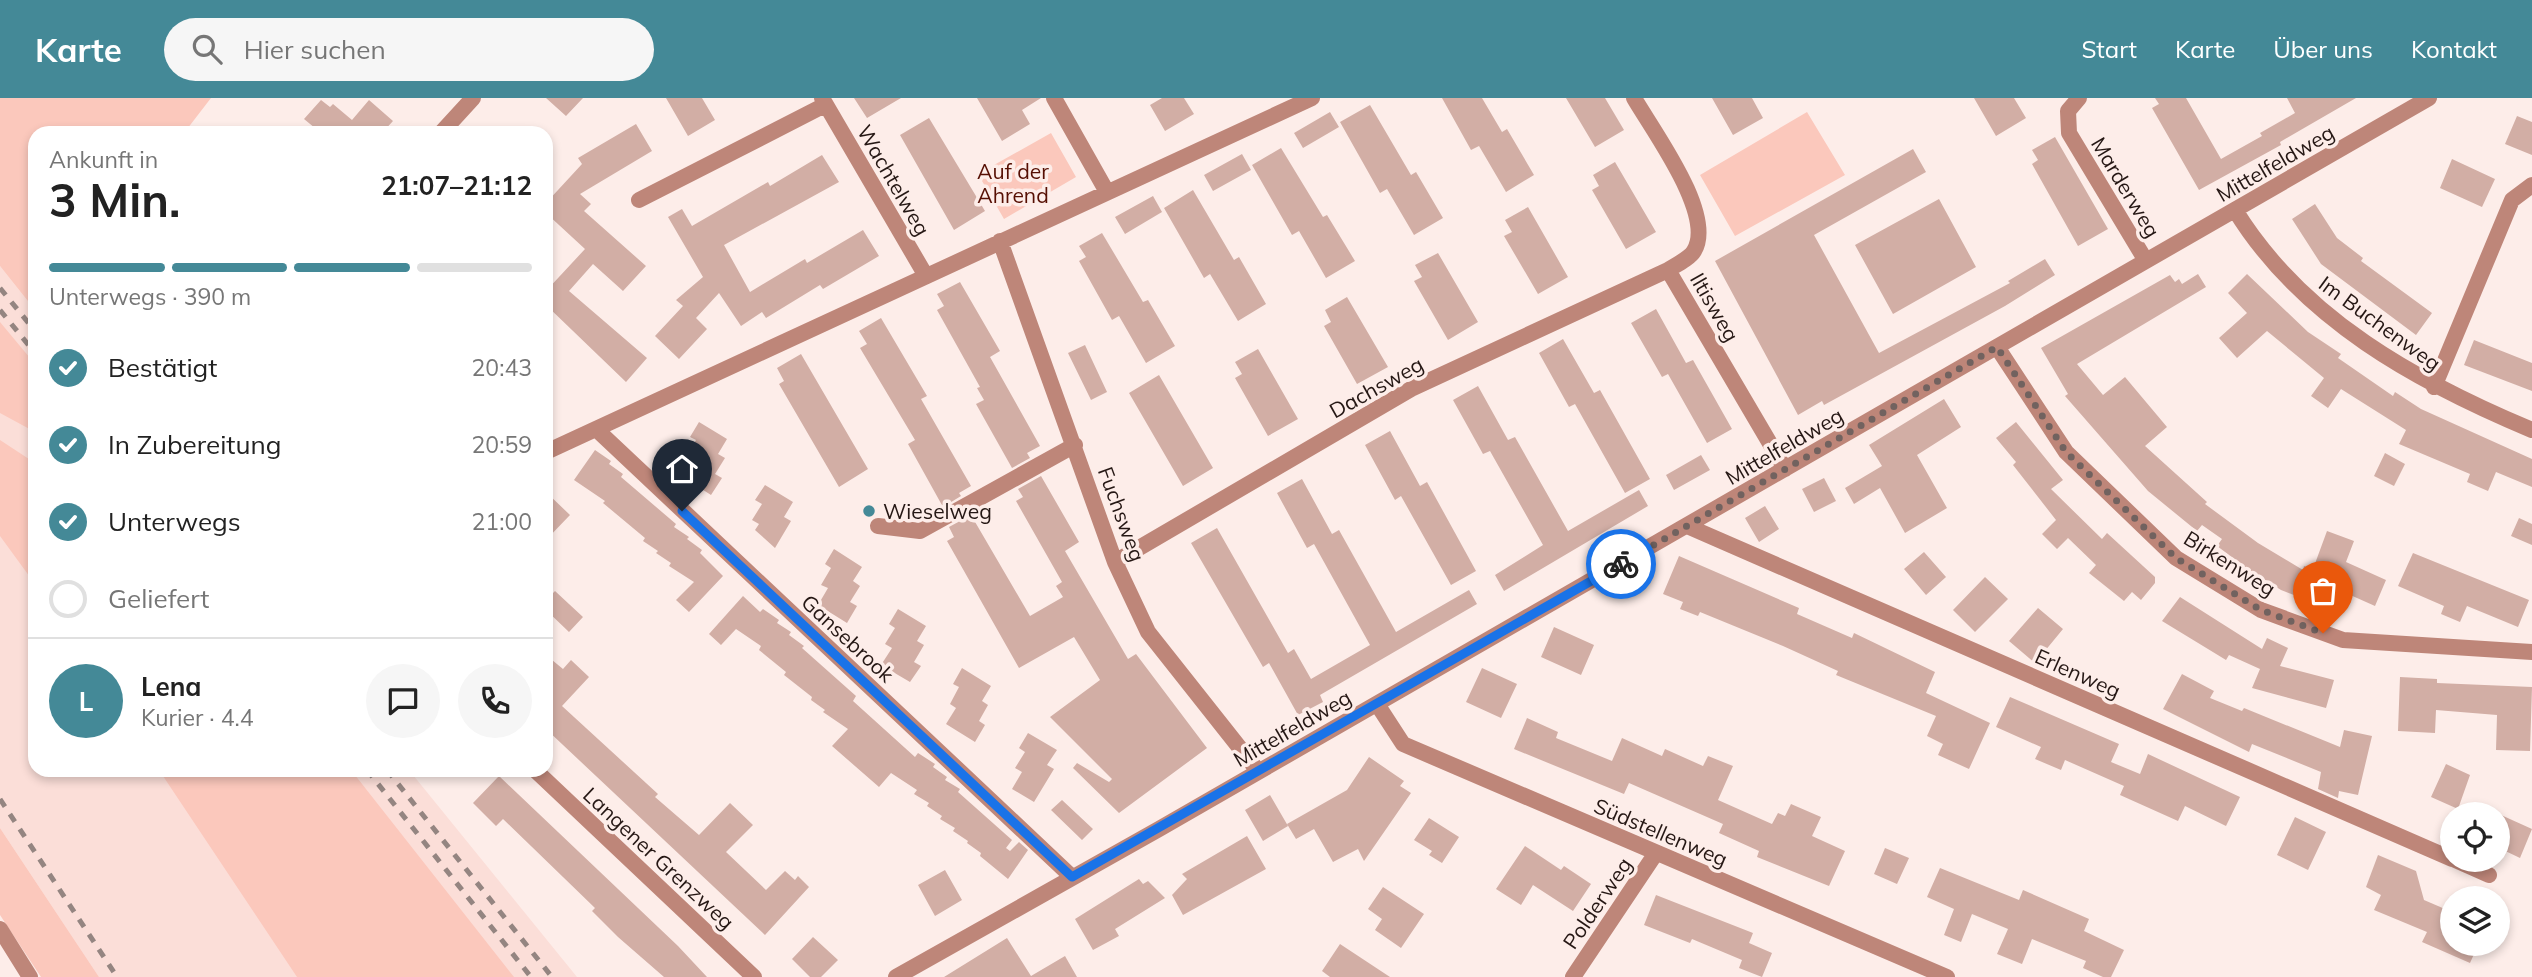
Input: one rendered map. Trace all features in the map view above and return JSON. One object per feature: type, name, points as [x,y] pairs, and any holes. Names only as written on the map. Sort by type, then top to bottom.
[{"type":"street","points":[[447,126],[473,98]]},
{"type":"street","points":[[1054,98],[1107,192]]},
{"type":"street","points":[[553,449],[1312,98]]},
{"type":"street","name":"Iltisweg","points":[[1634,98],[1697,209],[1701,233],[1694,253],[1668,270],[1785,469]]},
{"type":"street","name":"Marderweg","points":[[2079,98],[2067,111],[2069,133],[2146,261]]},
{"type":"street","name":"Mittelfeldweg","points":[[896,977],[1159,829],[2429,98]]},
{"type":"street","name":"Wachtelweg","points":[[639,200],[824,101],[926,276]]},
{"type":"street","points":[[2434,387],[2512,200],[2532,185]]},
{"type":"street","name":"Im Buchenweg","points":[[2235,210],[2255,243],[2297,288],[2344,327],[2434,387],[2532,430]]},
{"type":"street","name":"Fuchsweg","points":[[1000,241],[1115,562],[1148,632],[1258,771]]},
{"type":"street","name":"Dachsweg","points":[[1115,562],[1412,389],[1668,270]]},
{"type":"street","name":"Birkenweg","points":[[1997,347],[2066,452],[2176,558],[2261,610],[2343,640],[2532,652]]},
{"type":"street","name":"Gansebrook","points":[[596,429],[1072,877]]},
{"type":"street","points":[[878,526],[920,531],[1075,445]]},
{"type":"street","name":"Erlenweg","points":[[1687,526],[2440,854]]},
{"type":"street","name":"Südstellenweg","points":[[1377,704],[1403,744],[1947,977]]},
{"type":"street","name":"Langener Grenzweg","points":[[542,777],[754,977]]},
{"type":"street","name":"Polderweg","points":[[1573,977],[1656,853]]},
{"type":"street","name":"Erlenweg","points":[[2481,872],[2488,875]]},
{"type":"street","points":[[0,929],[30,977]]},
{"type":"shaded area","points":[[0,266],[28,301],[28,777],[415,777],[577,977],[99,977],[0,828]]},
{"type":"green space","points":[[0,98],[211,98],[189,126],[28,126],[28,301],[0,266]]},
{"type":"green space","points":[[1807,112],[1845,175],[1735,236],[1700,175]]},
{"type":"green space","name":"Auf der Ahrend","points":[[1051,133],[1076,177],[1004,219],[978,174]]},
{"type":"green space","points":[[0,322],[28,356],[28,428],[0,413]]},
{"type":"green space","points":[[0,440],[28,458],[28,574],[0,536]]},
{"type":"green space","points":[[164,777],[357,777],[514,977],[297,977]]},
{"type":"green space","points":[[0,828],[99,977],[41,977],[0,915]]},
{"type":"building","points":[[546,98],[583,98],[566,116]]},
{"type":"building","points":[[666,98],[702,98],[715,120],[688,136]]},
{"type":"building","points":[[854,98],[901,98],[867,118]]},
{"type":"building","points":[[977,98],[1041,98],[1022,110],[1030,124],[1002,141]]},
{"type":"building","points":[[1162,98],[1184,98],[1194,114],[1165,131],[1150,105]]},
{"type":"building","points":[[1442,98],[1482,98],[1502,132],[1507,129],[1534,175],[1506,192],[1479,146],[1471,150]]},
{"type":"building","points":[[1566,98],[1605,98],[1624,130],[1595,147]]},
{"type":"building","points":[[1712,98],[1752,98],[1763,118],[1733,135]]},
{"type":"building","points":[[1974,98],[2014,98],[2026,118],[1996,136]]},
{"type":"building","points":[[2155,98],[2186,98],[2221,159],[2262,136],[2260,133],[2295,113],[2287,98],[2356,98],[2280,142],[2281,145],[2199,190],[2152,108],[2159,104]]},
{"type":"building","points":[[321,100],[330,107],[333,104],[352,120],[369,100],[393,121],[388,126],[312,126],[304,119]]},
{"type":"building","points":[[1370,105],[1411,175],[1416,172],[1443,218],[1414,235],[1387,189],[1380,193],[1340,122]]},
{"type":"building","points":[[1330,112],[1339,127],[1303,148],[1294,133]]},
{"type":"building","points":[[2517,116],[2532,122],[2532,155],[2505,144]]},
{"type":"building","points":[[929,118],[985,211],[954,230],[900,135]]},
{"type":"building","points":[[636,124],[652,151],[580,194],[591,204],[584,211],[646,266],[623,291],[593,264],[569,291],[647,358],[626,382],[553,312],[553,283],[585,249],[553,219],[553,195],[582,164],[578,158]]},
{"type":"building","points":[[2055,137],[2108,229],[2078,246],[2032,164],[2038,160],[2032,150]]},
{"type":"building","points":[[1281,148],[1323,217],[1327,215],[1355,261],[1326,278],[1299,231],[1292,235],[1252,165]]},
{"type":"building","points":[[1913,149],[1926,172],[1814,235],[1879,353],[2010,283],[2008,281],[2045,259],[2055,275],[2005,306],[1824,405],[1822,401],[1798,415],[1715,261]]},
{"type":"building","points":[[1242,154],[1251,170],[1213,191],[1204,175]]},
{"type":"building","points":[[822,155],[839,182],[724,245],[750,292],[805,259],[807,263],[863,230],[879,256],[823,289],[820,285],[766,318],[762,312],[741,326],[719,293],[696,318],[707,329],[679,359],[655,336],[683,306],[676,300],[703,277],[668,217],[682,209],[692,226],[768,182],[770,186]]},
{"type":"building","points":[[2452,159],[2495,179],[2482,207],[2440,188]]},
{"type":"building","points":[[1615,162],[1656,232],[1626,249],[1592,190],[1599,186],[1593,175]]},
{"type":"building","points":[[1193,190],[1234,260],[1239,257],[1266,304],[1238,321],[1210,274],[1204,278],[1164,208]]},
{"type":"building","points":[[1153,196],[1162,212],[1125,234],[1115,217]]},
{"type":"building","points":[[1939,199],[1976,267],[1893,314],[1855,245]]},
{"type":"building","points":[[2315,204],[2337,238],[2363,258],[2361,261],[2432,313],[2416,335],[2321,264],[2292,219]]},
{"type":"building","points":[[1528,207],[1568,277],[1538,294],[1504,236],[1512,232],[1505,220]]},
{"type":"building","points":[[1102,233],[1143,302],[1148,300],[1175,346],[1146,363],[1119,316],[1112,320],[1079,261],[1086,257],[1079,246]]},
{"type":"building","points":[[1438,253],[1478,322],[1448,340],[1414,281],[1422,277],[1415,265]]},
{"type":"building","points":[[2198,274],[2206,287],[2077,364],[2103,395],[2125,377],[2167,427],[2145,446],[2207,502],[2205,504],[2258,543],[2303,570],[2304,566],[2313,569],[2327,531],[2354,541],[2346,562],[2386,580],[2375,606],[2330,586],[2323,606],[2281,590],[2248,569],[2217,546],[2222,539],[2202,525],[2197,531],[2148,491],[2065,396],[2068,394],[2041,348],[2170,275],[2175,282],[2179,279],[2182,284]]},
{"type":"building","points":[[2247,274],[2308,332],[2341,354],[2338,358],[2393,396],[2395,392],[2421,409],[2532,459],[2532,487],[2496,472],[2488,491],[2467,482],[2470,474],[2399,444],[2406,430],[2341,389],[2328,408],[2311,396],[2324,378],[2267,331],[2237,358],[2219,338],[2247,313],[2228,293]]},
{"type":"building","points":[[960,282],[1000,351],[990,357],[1040,446],[1027,453],[1030,458],[1012,468],[976,404],[984,400],[977,388],[980,387],[937,310],[944,306],[937,294]]},
{"type":"building","points":[[1347,297],[1388,367],[1357,384],[1324,326],[1331,322],[1325,310]]},
{"type":"building","points":[[1656,309],[1686,363],[1693,360],[1732,429],[1707,443],[1668,374],[1662,377],[1631,323]]},
{"type":"building","points":[[881,318],[927,396],[921,399],[971,486],[943,507],[908,444],[915,440],[860,348],[867,344],[859,331]]},
{"type":"building","points":[[1563,339],[1594,393],[1600,390],[1650,479],[1625,493],[1575,404],[1569,407],[1539,353]]},
{"type":"building","points":[[2474,340],[2532,363],[2532,391],[2464,365]]},
{"type":"building","points":[[1085,345],[1107,392],[1091,400],[1068,353]]},
{"type":"building","points":[[1258,349],[1298,419],[1268,436],[1235,378],[1242,374],[1235,362]]},
{"type":"building","points":[[801,354],[868,469],[839,487],[779,384],[784,381],[777,368]]},
{"type":"building","points":[[1159,375],[1213,468],[1183,486],[1129,393]]},
{"type":"building","points":[[1478,386],[1508,440],[1515,437],[1568,531],[1639,490],[1648,506],[1504,591],[1495,575],[1543,545],[1490,451],[1483,454],[1453,400]]},
{"type":"building","points":[[1944,399],[1961,427],[1917,455],[1947,508],[1905,533],[1880,488],[1854,504],[1845,488],[1882,466],[1869,445]]},
{"type":"building","points":[[699,422],[727,439],[718,454],[725,458],[715,474],[722,478],[711,495],[683,477],[693,461],[686,457],[696,440],[690,437]]},
{"type":"building","points":[[2016,422],[2063,480],[2051,489],[2102,539],[2107,533],[2155,577],[2155,583],[2141,600],[2132,592],[2124,601],[2089,573],[2096,565],[2068,538],[2057,549],[2042,534],[2056,520],[2013,465],[2016,462],[1996,438]]},
{"type":"building","points":[[1390,431],[1420,486],[1427,482],[1476,571],[1451,585],[1401,496],[1395,500],[1365,445]]},
{"type":"building","points":[[595,450],[611,461],[609,464],[623,474],[621,477],[676,524],[674,527],[702,550],[700,553],[723,576],[689,612],[676,600],[694,582],[669,566],[671,563],[643,541],[645,538],[603,503],[605,501],[574,480]]},
{"type":"building","points":[[2385,453],[2405,464],[2394,486],[2374,476]]},
{"type":"building","points":[[1701,455],[1710,470],[1674,490],[1666,475]]},
{"type":"building","points":[[1041,476],[1079,542],[1065,551],[1128,659],[1136,654],[1207,748],[1119,813],[1073,768],[1077,763],[1109,782],[1112,779],[1050,717],[1100,680],[1074,637],[1019,668],[947,541],[954,537],[949,527],[971,515],[1030,616],[1063,597],[1056,586],[1062,582],[1016,501],[1023,497],[1018,489]]},
{"type":"building","points":[[1824,478],[1836,501],[1814,512],[1802,489]]},
{"type":"building","points":[[1302,479],[1332,534],[1339,530],[1396,632],[1469,590],[1477,604],[1320,695],[1323,702],[1298,715],[1269,663],[1263,667],[1191,543],[1217,528],[1288,653],[1294,649],[1311,679],[1370,645],[1314,544],[1307,548],[1277,493]]},
{"type":"building","points":[[765,485],[793,502],[784,517],[791,521],[775,548],[755,530],[759,524],[752,520],[762,504],[755,500]]},
{"type":"building","points":[[553,499],[570,515],[553,533]]},
{"type":"building","points":[[1765,506],[1779,529],[1759,542],[1745,518]]},
{"type":"building","points":[[2519,518],[2532,524],[2532,545],[2511,536]]},
{"type":"building","points":[[834,549],[862,567],[853,581],[860,586],[850,602],[857,606],[847,623],[818,605],[828,588],[821,585],[831,568],[825,564]]},
{"type":"building","points":[[1924,552],[1946,577],[1926,595],[1904,569]]},
{"type":"building","points":[[2413,553],[2529,600],[2518,627],[2467,606],[2460,622],[2441,614],[2444,606],[2398,586]]},
{"type":"building","points":[[1679,556],[1799,608],[1797,614],[1852,638],[1854,633],[1935,672],[1926,693],[1990,723],[1969,769],[1938,755],[1943,744],[1927,736],[1936,716],[1836,675],[1838,671],[1783,646],[1700,612],[1698,616],[1680,609],[1683,602],[1663,594]]},
{"type":"building","points":[[1985,577],[2008,599],[1975,632],[1953,610]]},
{"type":"building","points":[[555,591],[583,617],[569,632],[553,617]]},
{"type":"building","points":[[743,596],[760,612],[763,609],[779,620],[777,623],[791,632],[789,635],[804,646],[802,648],[856,696],[853,701],[915,757],[918,753],[935,764],[933,767],[947,777],[945,780],[960,789],[958,792],[1012,840],[1006,848],[1010,851],[1019,842],[1028,850],[1008,879],[980,856],[981,853],[967,843],[968,841],[953,831],[955,828],[940,819],[942,816],[927,806],[929,803],[914,794],[917,790],[891,773],[879,787],[832,746],[848,729],[823,712],[825,710],[811,700],[812,697],[784,675],[786,672],[759,650],[761,646],[736,629],[721,645],[709,634]]},
{"type":"building","points":[[2180,597],[2262,649],[2267,638],[2288,648],[2280,666],[2334,680],[2326,708],[2252,688],[2260,669],[2229,655],[2226,660],[2162,621]]},
{"type":"building","points":[[2038,608],[2063,629],[2035,663],[2009,641]]},
{"type":"building","points":[[898,609],[926,626],[917,641],[924,645],[914,662],[921,666],[910,682],[881,665],[892,648],[885,644],[895,628],[889,624]]},
{"type":"building","points":[[1554,627],[1594,645],[1581,675],[1541,657]]},
{"type":"building","points":[[571,660],[589,677],[562,706],[658,794],[655,797],[699,835],[730,803],[753,825],[726,852],[766,890],[785,871],[795,880],[798,876],[809,887],[765,935],[553,736],[553,661],[563,669]]},
{"type":"building","points":[[962,668],[991,686],[982,701],[988,705],[979,721],[985,725],[975,742],[946,724],[956,708],[950,704],[959,687],[953,684]]},
{"type":"building","points":[[1482,668],[1517,684],[1501,718],[1466,702]]},
{"type":"building","points":[[2182,674],[2214,691],[2210,698],[2242,711],[2244,708],[2340,747],[2344,730],[2372,736],[2358,795],[2339,791],[2338,798],[2318,789],[2321,772],[2252,744],[2249,752],[2163,709]]},
{"type":"building","points":[[2400,677],[2437,679],[2437,683],[2532,687],[2530,751],[2496,750],[2497,715],[2436,710],[2435,733],[2398,731]]},
{"type":"building","points":[[2010,697],[2119,744],[2111,762],[2140,774],[2148,754],[2240,797],[2226,826],[2185,806],[2178,821],[2120,795],[2124,786],[2065,760],[2061,770],[2035,759],[2041,747],[1996,727]]},
{"type":"building","points":[[1527,718],[1558,732],[1556,738],[1612,761],[1622,738],[1662,756],[1665,749],[1703,766],[1708,756],[1733,766],[1718,800],[1772,824],[1778,813],[1785,816],[1791,804],[1821,817],[1812,836],[1845,851],[1829,886],[1757,857],[1759,851],[1719,833],[1723,824],[1629,783],[1624,794],[1514,749]]},
{"type":"building","points":[[1028,733],[1057,750],[1047,765],[1054,769],[1034,802],[1012,789],[1022,772],[1015,768],[1025,752],[1019,748]]},
{"type":"building","points":[[1369,757],[1404,781],[1400,786],[1411,793],[1364,861],[1358,849],[1333,862],[1314,829],[1296,839],[1287,824],[1347,790]]},
{"type":"building","points":[[2446,764],[2470,775],[2460,802],[2442,802],[2431,797]]},
{"type":"building","points":[[500,777],[678,946],[707,977],[664,977],[618,937],[592,911],[595,908],[503,819],[496,826],[473,803]]},
{"type":"building","points":[[1270,795],[1288,826],[1263,841],[1245,810]]},
{"type":"building","points":[[1062,800],[1093,829],[1082,840],[1051,810]]},
{"type":"building","points":[[2295,817],[2326,832],[2308,870],[2277,855]]},
{"type":"building","points":[[1429,818],[1459,837],[1442,863],[1429,855],[1432,851],[1414,840]]},
{"type":"building","points":[[2510,819],[2532,829],[2520,858],[2510,853]]},
{"type":"building","points":[[1247,836],[1266,869],[1183,915],[1172,895],[1187,879],[1182,874]]},
{"type":"building","points":[[1525,846],[1561,870],[1564,866],[1591,884],[1573,911],[1533,885],[1521,905],[1496,889]]},
{"type":"building","points":[[1885,848],[1909,858],[1897,884],[1874,874]]},
{"type":"building","points":[[2378,855],[2416,871],[2424,900],[2440,907],[2440,950],[2422,942],[2427,932],[2374,910],[2381,895],[2366,887]]},
{"type":"building","points":[[1940,868],[2019,900],[2023,890],[2089,919],[2084,931],[2124,950],[2111,977],[2103,977],[2083,968],[2086,961],[2032,939],[2022,964],[1997,954],[2008,929],[1972,914],[1961,942],[1944,935],[1954,909],[1927,897]]},
{"type":"building","points":[[945,870],[962,900],[935,916],[918,885]]},
{"type":"building","points":[[1139,879],[1143,884],[1148,881],[1165,898],[1115,929],[1119,936],[1093,950],[1075,919]]},
{"type":"building","points":[[1383,887],[1424,914],[1401,948],[1375,930],[1382,919],[1368,909]]},
{"type":"building","points":[[1656,895],[1753,933],[1749,943],[1772,953],[1762,977],[1739,968],[1742,960],[1692,939],[1690,943],[1644,925]]},
{"type":"building","points":[[813,937],[838,960],[821,977],[810,977],[792,959]]},
{"type":"building","points":[[1007,938],[1031,976],[1065,956],[1077,977],[944,977]]},
{"type":"building","points":[[1340,944],[1390,977],[1330,977],[1322,971]]},
{"type":"building","points":[[2454,956],[2473,956],[2470,963]]},
{"type":"railway","points":[[0,288],[28,322]]},
{"type":"railway","points":[[0,310],[28,344]]},
{"type":"railway","points":[[373,777],[531,977]]},
{"type":"railway","points":[[393,777],[552,977]]},
{"type":"railway","points":[[0,799],[117,977]]},
{"type":"way so far","points":[[1621,564],[1997,347],[2066,452],[2176,558],[2261,610],[2323,633]]},
{"type":"place","name":"Wieselweg","points":[[869,511]]},
{"type":"route","points":[[682,511],[1072,877],[1621,564]]}]
